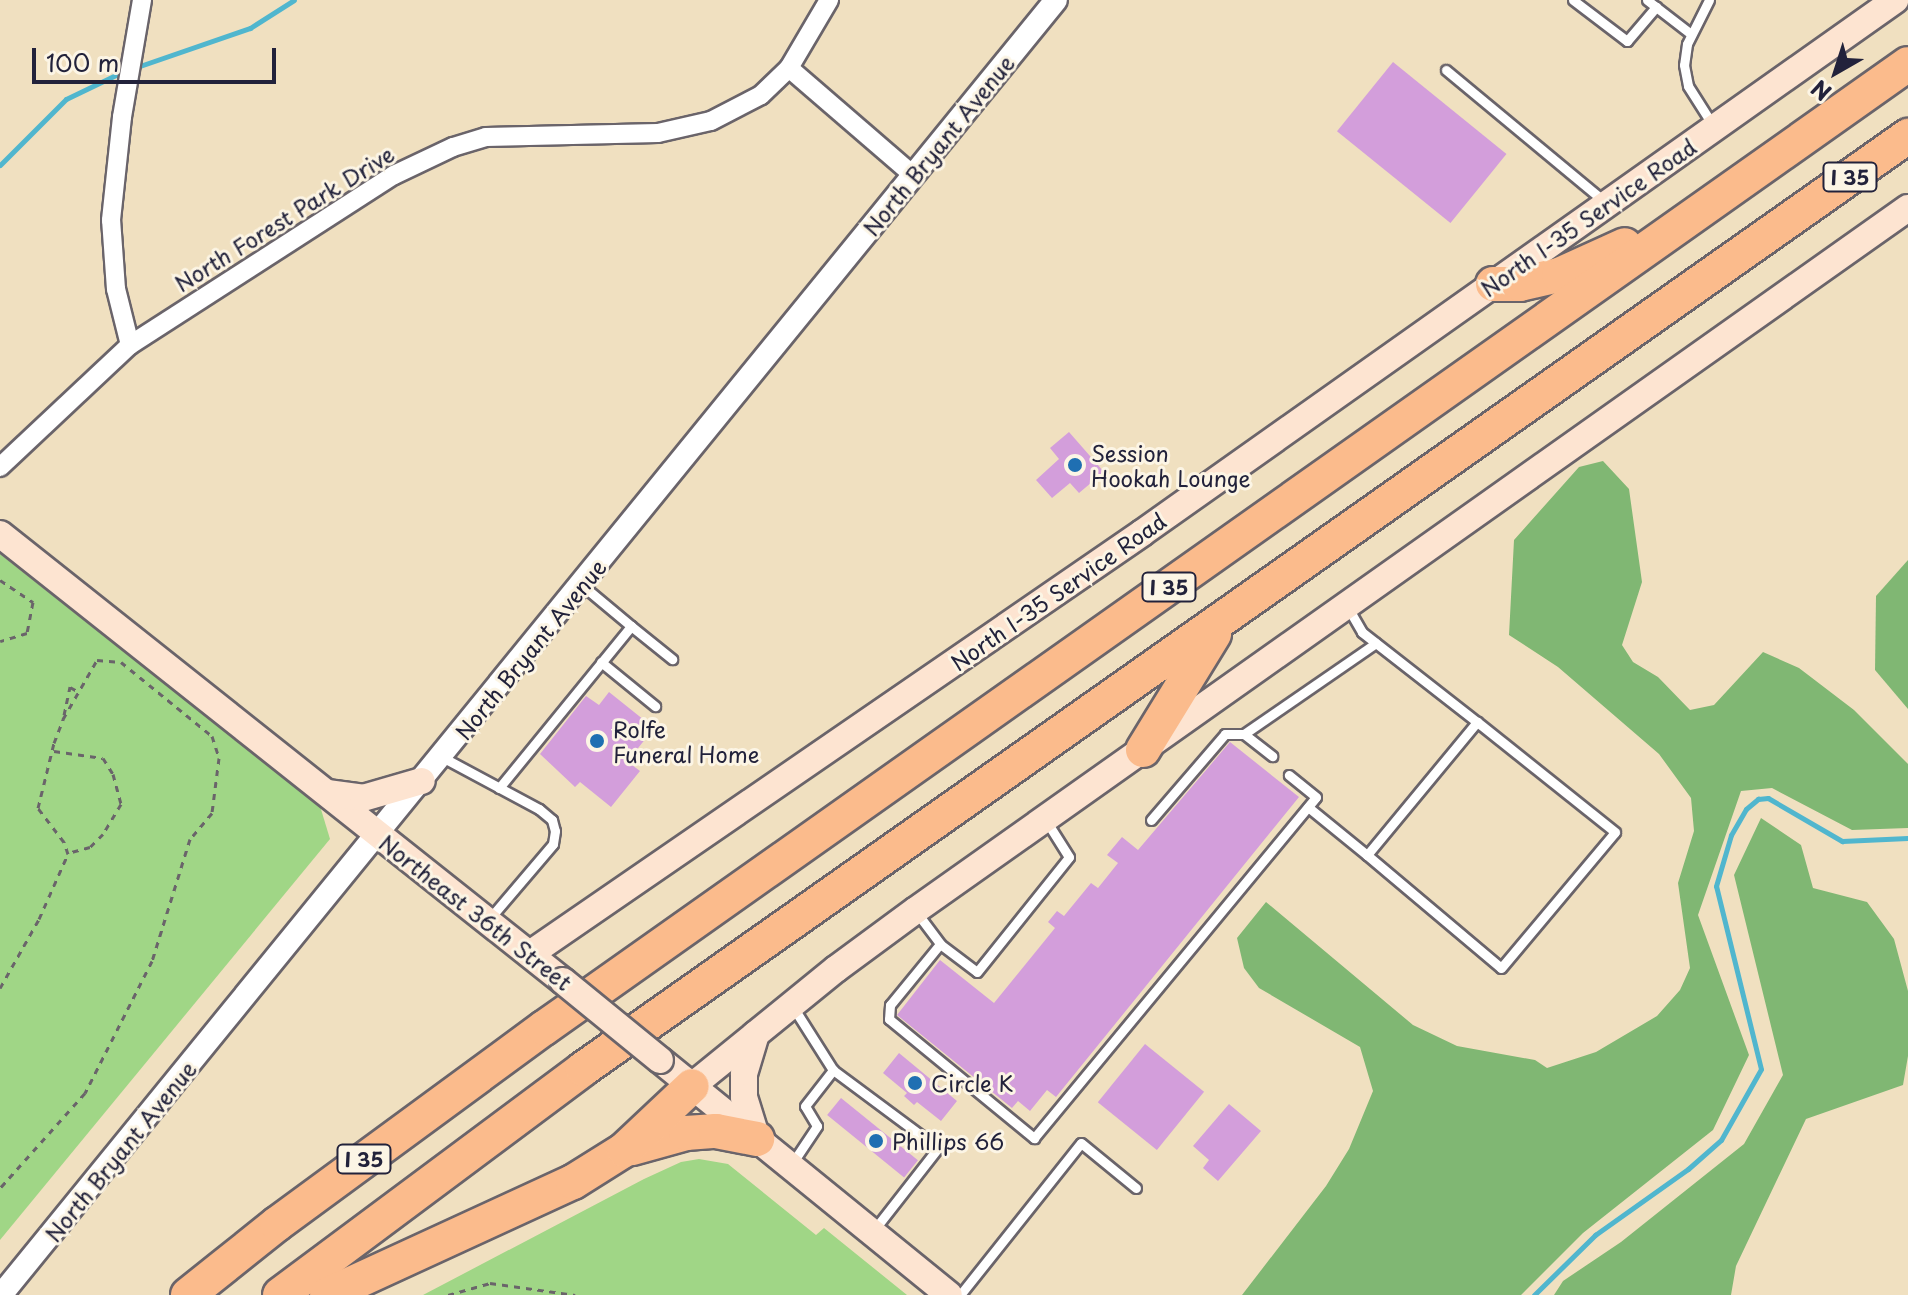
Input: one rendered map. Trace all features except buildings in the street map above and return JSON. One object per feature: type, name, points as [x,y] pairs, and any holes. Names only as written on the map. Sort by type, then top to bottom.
[{"type":"highway","name":"I 35","points":[[188,1295],[277,1224],[544,1028],[1908,64]]},
{"type":"highway","name":"I 35","points":[[280,1295],[595,1060],[1908,136]]},
{"type":"highway","points":[[1493,284],[1520,284],[1559,275],[1702,210]]},
{"type":"highway","points":[[1143,750],[1223,620]]},
{"type":"highway","points":[[327,1295],[561,1188],[624,1150],[692,1086]]},
{"type":"highway","points":[[624,1150],[686,1133],[716,1131],[757,1139]]},
{"type":"main road","name":"North I-35 Service Road","points":[[530,954],[1142,533],[1895,0]]},
{"type":"main road","points":[[692,1086],[916,910],[1908,208]]},
{"type":"main road","name":"Northeast 36th Street","points":[[0,534],[530,954],[949,1295]]},
{"type":"main road","points":[[325,793],[363,798],[422,781]]},
{"type":"main road","points":[[756,1034],[744,1074],[744,1097],[757,1139]]},
{"type":"street","points":[[130,345],[116,289],[111,220],[122,117],[142,0]]},
{"type":"street","name":"North Forest Park Drive","points":[[0,467],[130,345],[394,175],[453,147],[498,136],[658,133],[711,121],[761,95],[789,68],[829,0]]},
{"type":"street","name":"North Bryant Avenue","points":[[1,1295],[379,835],[1056,0]]},
{"type":"street","points":[[789,68],[913,175]]},
{"type":"lane","points":[[1573,0],[1627,41],[1652,4],[1691,34]]},
{"type":"lane","points":[[1709,0],[1691,34],[1684,65],[1688,86],[1714,128]]},
{"type":"lane","points":[[1446,70],[1607,204]]},
{"type":"lane","points":[[582,585],[672,659]]},
{"type":"lane","points":[[1308,807],[1501,968],[1615,832],[1362,632],[1346,605]]},
{"type":"lane","points":[[499,788],[631,626]]},
{"type":"lane","points":[[1151,820],[1225,734],[1244,734],[1376,643]]},
{"type":"lane","points":[[601,662],[655,706]]},
{"type":"lane","points":[[1367,855],[1477,722]]},
{"type":"lane","points":[[1244,734],[1272,756]]},
{"type":"lane","points":[[442,757],[539,809],[552,820],[555,831],[553,844],[488,921]]},
{"type":"lane","points":[[940,944],[890,1005],[889,1019],[1034,1138],[1316,797],[1289,775]]},
{"type":"lane","points":[[916,910],[940,944],[977,972],[1069,857],[1045,819]]},
{"type":"lane","points":[[792,1005],[833,1070],[938,1148],[871,1232]]},
{"type":"lane","points":[[790,1166],[817,1126],[805,1106],[833,1070]]},
{"type":"lane","points":[[960,1295],[1081,1143],[1136,1188]]},
{"type":"path","points":[[0,580],[33,602],[27,633],[0,641]]},
{"type":"path","points":[[0,1188],[85,1093],[152,961],[190,839],[212,813],[215,792],[219,758],[212,736],[121,662],[97,660],[63,719]]},
{"type":"path","points":[[0,988],[39,919],[68,854],[64,842],[41,816],[38,808],[70,687],[79,692]]},
{"type":"path","points":[[54,751],[103,758],[113,774],[121,804],[103,834],[90,847],[68,854]]},
{"type":"path","points":[[448,1295],[490,1283],[575,1295]]},
{"type":"green space","points":[[1603,461],[1629,489],[1642,582],[1622,645],[1633,662],[1658,677],[1690,710],[1714,705],[1763,652],[1799,668],[1854,710],[1908,764],[1908,828],[1852,830],[1772,788],[1741,791],[1698,915],[1749,1055],[1713,1130],[1583,1233],[1521,1295],[1242,1295],[1326,1186],[1349,1149],[1373,1091],[1360,1047],[1259,988],[1244,968],[1237,938],[1266,902],[1413,1025],[1457,1046],[1535,1060],[1547,1068],[1596,1052],[1657,1016],[1680,990],[1690,968],[1678,883],[1694,831],[1691,798],[1659,754],[1558,667],[1509,635],[1514,540],[1579,467]]},
{"type":"green space","points":[[0,554],[320,806],[330,839],[0,1240]]},
{"type":"green space","points":[[1908,560],[1908,709],[1875,670],[1876,596]]},
{"type":"green space","points":[[1761,818],[1801,845],[1813,888],[1867,902],[1894,939],[1908,991],[1908,1056],[1903,1085],[1806,1119],[1736,1266],[1731,1295],[1554,1295],[1563,1281],[1621,1242],[1744,1144],[1783,1075],[1734,875]]},
{"type":"green space","points":[[699,1159],[728,1164],[816,1235],[824,1228],[907,1295],[423,1295],[644,1179],[681,1162]]},
{"type":"waterway","points":[[134,68],[250,28],[294,0]]},
{"type":"waterway","points":[[0,165],[66,99],[124,71]]},
{"type":"waterway","points":[[1534,1295],[1595,1235],[1688,1169],[1721,1140],[1761,1069],[1716,886],[1731,835],[1746,809],[1758,799],[1768,798],[1842,841],[1908,838]]},
{"type":"place","name":"Session Hookah Lounge","points":[[1075,465]]},
{"type":"place","name":"Rolfe Funeral Home","points":[[597,741]]},
{"type":"place","name":"Circle K","points":[[915,1083]]},
{"type":"place","name":"Phillips 66","points":[[876,1141]]}]
